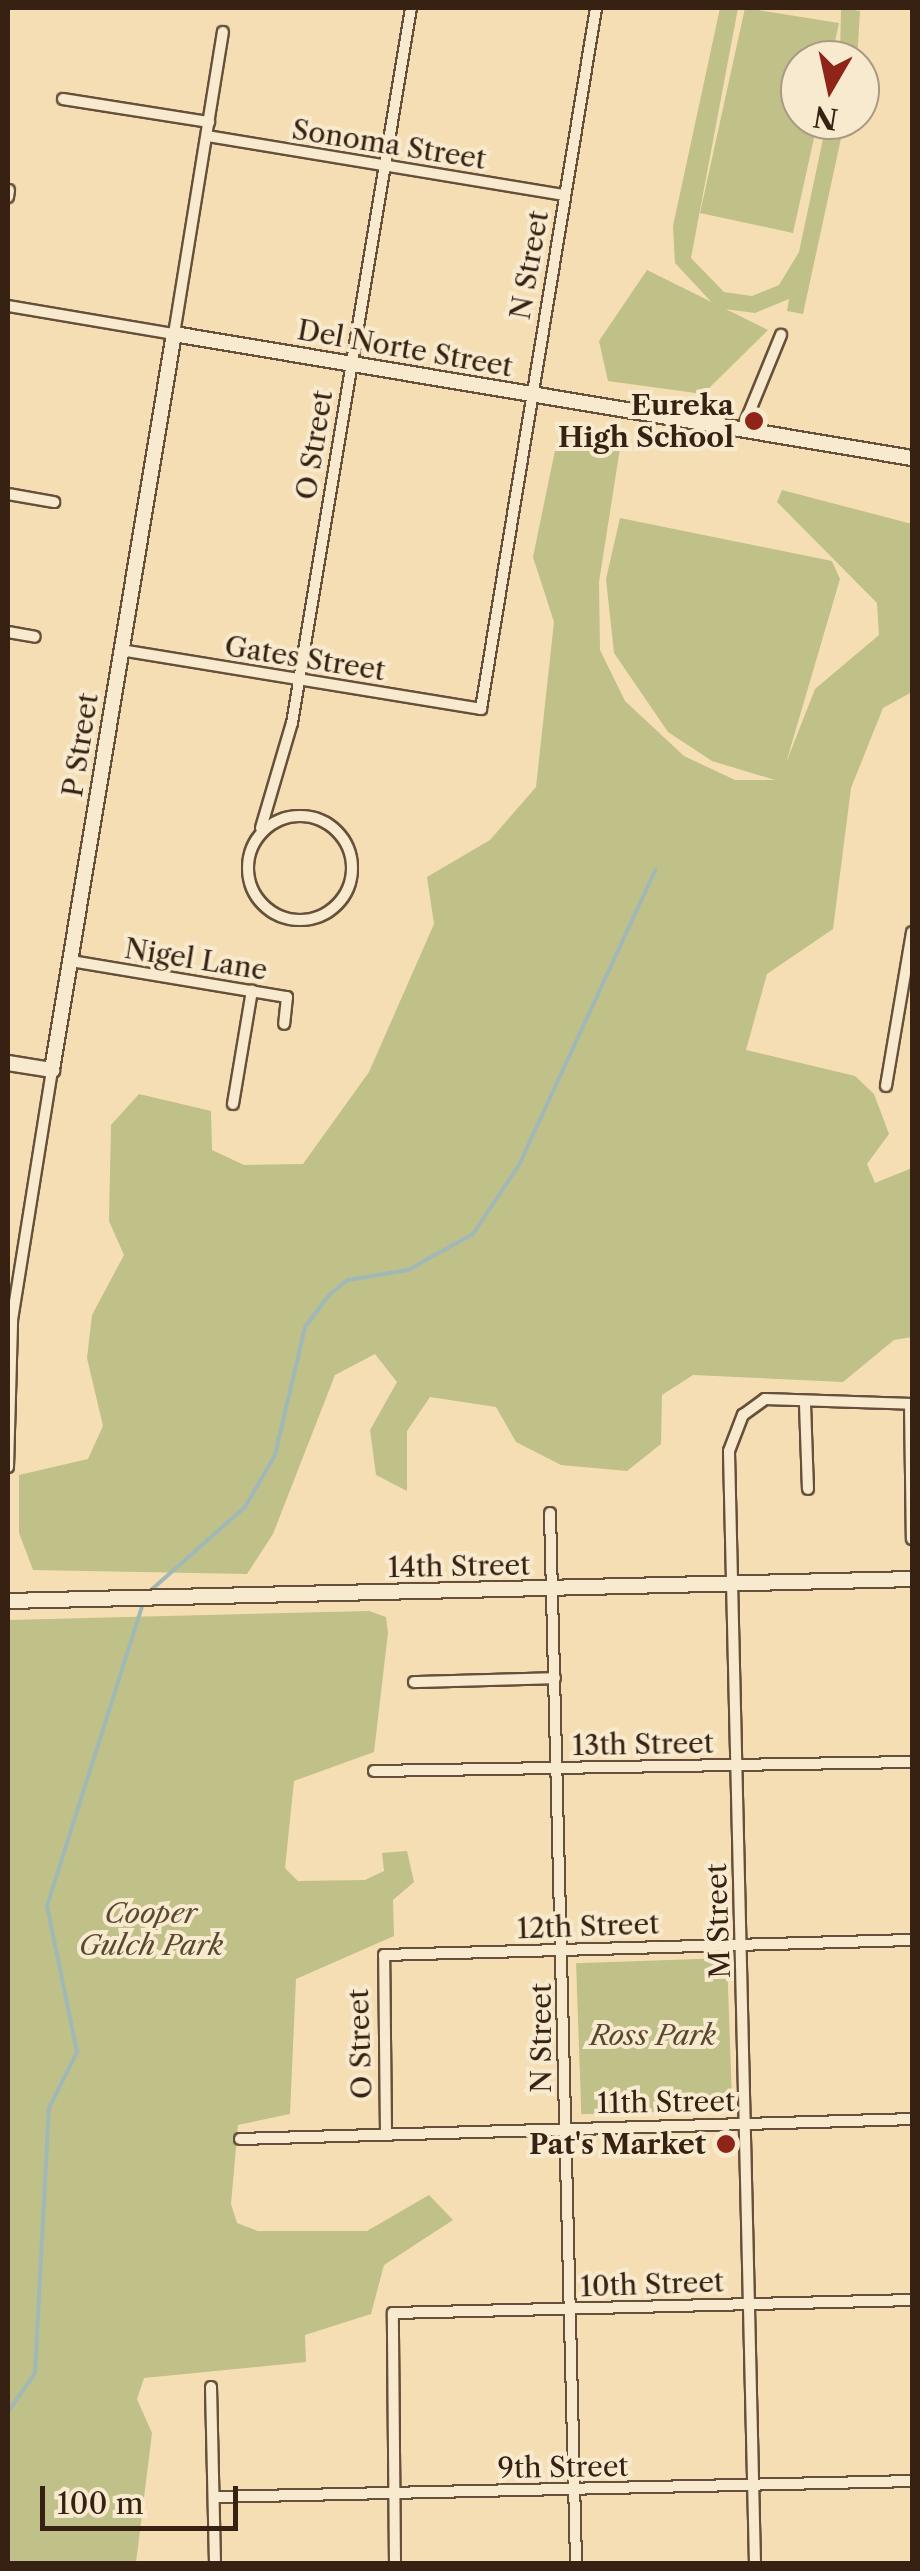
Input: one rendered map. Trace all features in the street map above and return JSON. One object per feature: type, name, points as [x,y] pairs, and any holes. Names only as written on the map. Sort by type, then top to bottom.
[{"type":"street","name":"O Street","points":[[260,828],[299,680],[411,8]]},
{"type":"street","name":"N Street","points":[[481,709],[529,395],[596,8]]},
{"type":"street","name":"P Street","points":[[8,1467],[22,1248],[223,32]]},
{"type":"street","points":[[63,99],[209,122]]},
{"type":"street","name":"Sonoma Street","points":[[207,136],[384,170],[564,196]]},
{"type":"street","name":"Del Norte Street","points":[[8,306],[912,458]]},
{"type":"street","points":[[742,430],[781,336]]},
{"type":"street","points":[[8,494],[54,502]]},
{"type":"street","points":[[8,632],[35,637]]},
{"type":"street","name":"Gates Street","points":[[121,650],[481,709]]},
{"type":"street","points":[[289,820],[344,838],[355,872],[337,909],[299,914],[258,902],[246,871],[260,828],[289,820]]},
{"type":"street","points":[[886,1086],[912,932]]},
{"type":"street","name":"Nigel Lane","points":[[71,961],[288,997],[284,1024]]},
{"type":"street","points":[[234,1104],[252,991]]},
{"type":"street","points":[[8,1062],[52,1070]]},
{"type":"street","points":[[8,1246],[22,1248]]},
{"type":"street","name":"M Street","points":[[755,2564],[728,1451],[752,1404],[805,1404]]},
{"type":"street","points":[[808,1488],[805,1404],[911,1404],[912,1539]]},
{"type":"street","name":"N Street","points":[[550,1513],[576,2564]]},
{"type":"street","name":"14th Street","points":[[8,1601],[912,1579]]},
{"type":"street","points":[[414,1682],[555,1678]]},
{"type":"street","name":"13th Street","points":[[374,1772],[912,1762]]},
{"type":"street","name":"12th Street","points":[[384,1954],[912,1940]]},
{"type":"street","name":"O Street","points":[[384,1954],[386,2133]]},
{"type":"street","name":"11th Street","points":[[240,2139],[564,2126],[912,2119]]},
{"type":"street","name":"10th Street","points":[[394,2493],[393,2313],[912,2300]]},
{"type":"street","points":[[211,2387],[215,2564]]},
{"type":"street","name":"9th Street","points":[[214,2498],[912,2481]]},
{"type":"street","points":[[394,2493],[396,2564]]},
{"type":"green space","points":[[720,8],[738,8],[691,258],[724,292],[752,296],[779,285],[799,252],[823,140],[841,140],[803,314],[787,311],[789,299],[755,313],[717,308],[675,263],[673,226]]},
{"type":"green space","points":[[745,8],[839,23],[835,40],[780,40],[780,140],[814,140],[793,233],[700,213]]},
{"type":"green space","points":[[841,8],[860,11],[858,40],[840,40]]},
{"type":"green space","points":[[647,270],[768,330],[703,394],[608,381],[599,341]]},
{"type":"green space","points":[[559,431],[621,442],[599,582],[600,650],[625,701],[684,756],[735,780],[775,780],[712,761],[668,732],[614,653],[606,579],[620,518],[832,561],[840,579],[786,763],[815,689],[879,635],[877,603],[777,502],[782,490],[912,524],[912,692],[883,708],[851,788],[833,929],[767,974],[746,1050],[855,1076],[874,1094],[889,1134],[867,1164],[875,1183],[912,1168],[912,1337],[894,1340],[843,1382],[693,1375],[662,1395],[661,1444],[627,1471],[561,1465],[516,1442],[496,1407],[430,1397],[407,1431],[407,1491],[376,1475],[370,1430],[397,1382],[375,1354],[335,1375],[273,1534],[247,1574],[33,1570],[19,1533],[19,1475],[88,1459],[103,1426],[87,1358],[92,1315],[124,1255],[109,1221],[111,1125],[139,1094],[211,1111],[212,1150],[244,1165],[303,1164],[369,1072],[434,924],[427,877],[490,840],[536,787],[554,622],[533,557]]},
{"type":"green space","name":"Cooper Gulch Park","points":[[369,1611],[386,1617],[388,1633],[374,1752],[294,1781],[285,1868],[298,1881],[365,1880],[384,1871],[382,1853],[407,1851],[414,1882],[393,1900],[394,1936],[296,1979],[290,2114],[238,2125],[231,2204],[237,2223],[258,2231],[367,2231],[429,2195],[453,2220],[384,2265],[371,2314],[305,2335],[306,2362],[144,2378],[137,2399],[152,2433],[136,2563],[8,2563],[8,1620]]},
{"type":"green space","name":"Ross Park","points":[[727,1958],[732,2109],[581,2114],[576,1963]]},
{"type":"waterway","points":[[150,1591],[245,1507],[275,1455],[305,1327],[330,1294],[348,1280],[408,1270],[473,1234],[519,1165],[655,870]]},
{"type":"waterway","points":[[8,2412],[35,2373],[49,2108],[77,2052],[47,1906],[143,1604]]},
{"type":"place","name":"Eureka High School","points":[[754,421]]},
{"type":"place","name":"Pat's Market","points":[[726,2144]]}]
